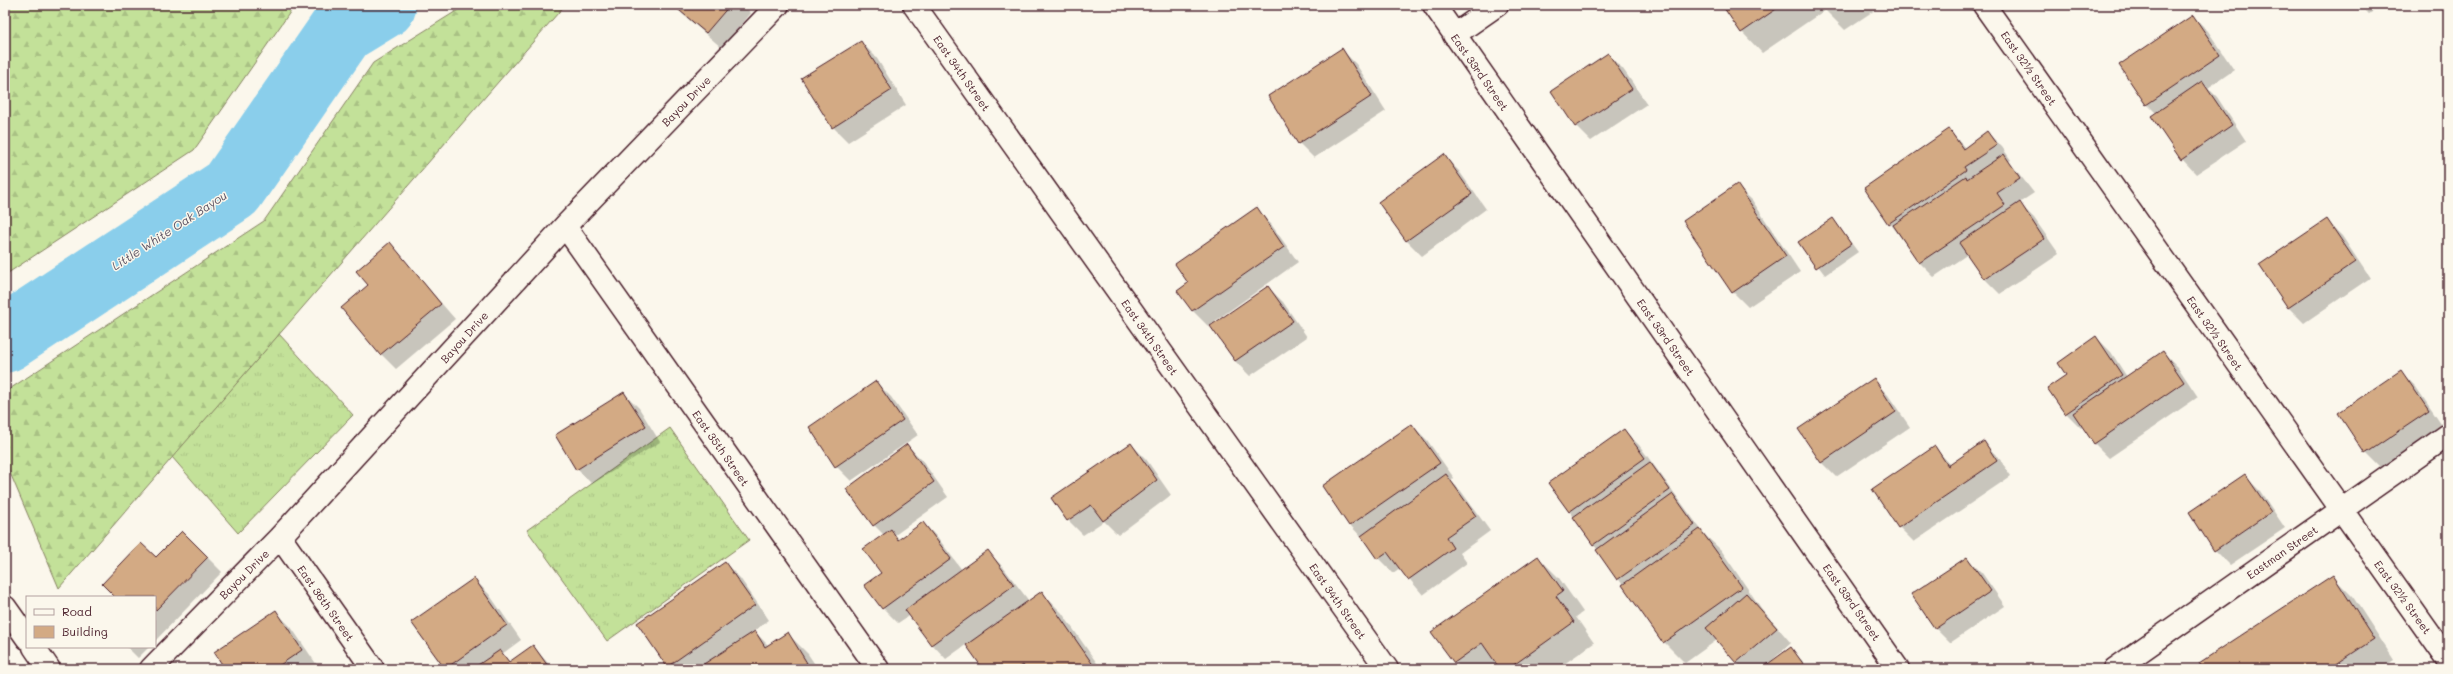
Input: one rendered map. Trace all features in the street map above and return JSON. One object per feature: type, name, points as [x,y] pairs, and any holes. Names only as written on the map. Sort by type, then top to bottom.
[{"type":"street","name":"Bayou Drive","points":[[151,669],[280,538],[565,226],[778,5]]},
{"type":"street","name":"East 34th Street","points":[[914,5],[1387,669]]},
{"type":"street","name":"East 33rd Street","points":[[1434,5],[1898,669]]},
{"type":"street","points":[[1454,35],[1497,5]]},
{"type":"street","name":"East 32½ Street","points":[[1984,5],[2340,511],[2448,660]]},
{"type":"street","name":"East 35th Street","points":[[565,226],[878,669]]},
{"type":"street","name":"Eastman Street","points":[[2115,669],[2448,435]]},
{"type":"street","name":"East 36th Street","points":[[280,538],[372,669]]},
{"type":"street","points":[[5,607],[26,637]]},
{"type":"street","points":[[35,648],[49,669]]},
{"type":"green space","points":[[5,5],[295,5],[194,150],[5,275]]},
{"type":"green space","points":[[466,5],[565,5],[59,588],[5,461],[5,392],[264,221],[373,63]]},
{"type":"green space","points":[[279,334],[353,415],[238,533],[172,457]]},
{"type":"green space","points":[[670,428],[749,540],[607,641],[527,530]]},
{"type":"building","points":[[673,5],[730,5],[706,33]]},
{"type":"building","points":[[1722,5],[1782,5],[1741,33]]},
{"type":"building","points":[[1820,5],[1832,5],[1824,10]]},
{"type":"building","points":[[2193,15],[2220,55],[2146,105],[2119,65]]},
{"type":"building","points":[[861,41],[892,90],[832,128],[801,78]]},
{"type":"building","points":[[1342,48],[1372,96],[1298,144],[1268,96]]},
{"type":"building","points":[[1608,53],[1632,89],[1575,127],[1551,91]]},
{"type":"building","points":[[2202,81],[2232,125],[2181,160],[2151,116]]},
{"type":"building","points":[[1949,129],[1963,149],[1987,131],[1997,145],[1964,167],[1966,170],[1888,224],[1864,188]]},
{"type":"building","points":[[1444,154],[1472,194],[1406,241],[1378,202]]},
{"type":"building","points":[[2004,154],[2020,178],[1997,193],[2005,205],[1919,263],[1893,225],[1966,176],[1967,179]]},
{"type":"building","points":[[1737,184],[1786,256],[1732,293],[1683,221]]},
{"type":"building","points":[[2020,202],[2044,239],[1984,279],[1959,243]]},
{"type":"building","points":[[1257,207],[1284,247],[1192,311],[1177,291],[1188,283],[1175,264]]},
{"type":"building","points":[[1833,218],[1851,244],[1816,268],[1798,242]]},
{"type":"building","points":[[2327,219],[2356,262],[2288,308],[2259,265]]},
{"type":"building","points":[[390,242],[441,304],[380,355],[341,308],[368,285],[356,271]]},
{"type":"building","points":[[1268,286],[1293,321],[1235,361],[1210,326]]},
{"type":"building","points":[[2096,336],[2122,375],[2065,414],[2047,388],[2066,375],[2058,363]]},
{"type":"building","points":[[2163,351],[2184,382],[2094,444],[2073,413]]},
{"type":"building","points":[[2401,370],[2429,411],[2365,454],[2338,413]]},
{"type":"building","points":[[1874,378],[1896,412],[1821,463],[1798,429]]},
{"type":"building","points":[[876,381],[903,420],[835,467],[809,427]]},
{"type":"building","points":[[624,392],[646,426],[576,470],[555,435]]},
{"type":"building","points":[[1412,424],[1440,463],[1349,526],[1322,486]]},
{"type":"building","points":[[1624,429],[1645,458],[1569,512],[1548,483]]},
{"type":"building","points":[[1984,441],[1997,461],[1898,528],[1872,489],[1935,446],[1948,466]]},
{"type":"building","points":[[1131,443],[1157,480],[1103,521],[1091,505],[1067,521],[1051,498]]},
{"type":"building","points":[[907,444],[934,482],[873,526],[846,489]]},
{"type":"building","points":[[1650,462],[1670,490],[1593,545],[1573,517]]},
{"type":"building","points":[[1446,474],[1476,516],[1446,537],[1453,548],[1408,580],[1387,552],[1377,559],[1361,536]]},
{"type":"building","points":[[2245,474],[2271,512],[2214,551],[2189,512]]},
{"type":"building","points":[[1673,494],[1695,525],[1617,580],[1596,550]]},
{"type":"building","points":[[923,522],[951,559],[882,609],[864,585],[881,573],[863,549],[891,529],[898,540]]},
{"type":"building","points":[[1700,529],[1742,587],[1663,643],[1622,585]]},
{"type":"building","points":[[182,531],[208,557],[156,610],[156,596],[114,596],[102,584],[141,543],[156,557]]},
{"type":"building","points":[[988,550],[1014,585],[931,645],[905,610]]},
{"type":"building","points":[[1538,556],[1563,591],[1556,596],[1574,622],[1508,669],[1500,669],[1482,643],[1454,663],[1431,632]]},
{"type":"building","points":[[1967,557],[1991,591],[1935,629],[1911,594]]},
{"type":"building","points":[[725,562],[755,605],[667,667],[637,623]]},
{"type":"building","points":[[2333,575],[2374,639],[2329,669],[2203,669],[2199,663]]},
{"type":"building","points":[[474,578],[507,625],[445,669],[411,622]]},
{"type":"building","points":[[1042,591],[1096,669],[1026,669],[1023,665],[1017,669],[983,669],[966,645]]},
{"type":"building","points":[[1746,593],[1777,628],[1736,663],[1706,628]]},
{"type":"building","points":[[276,610],[302,650],[274,669],[225,669],[214,652]]},
{"type":"building","points":[[755,631],[765,647],[788,632],[807,663],[798,669],[696,669]]},
{"type":"building","points":[[533,645],[550,669],[472,669],[500,650],[509,662]]},
{"type":"building","points":[[1791,647],[1807,669],[1761,669]]},
{"type":"waterway","name":"Little White Oak Bayou","points":[[5,339],[232,189],[342,30],[383,5]]}]
